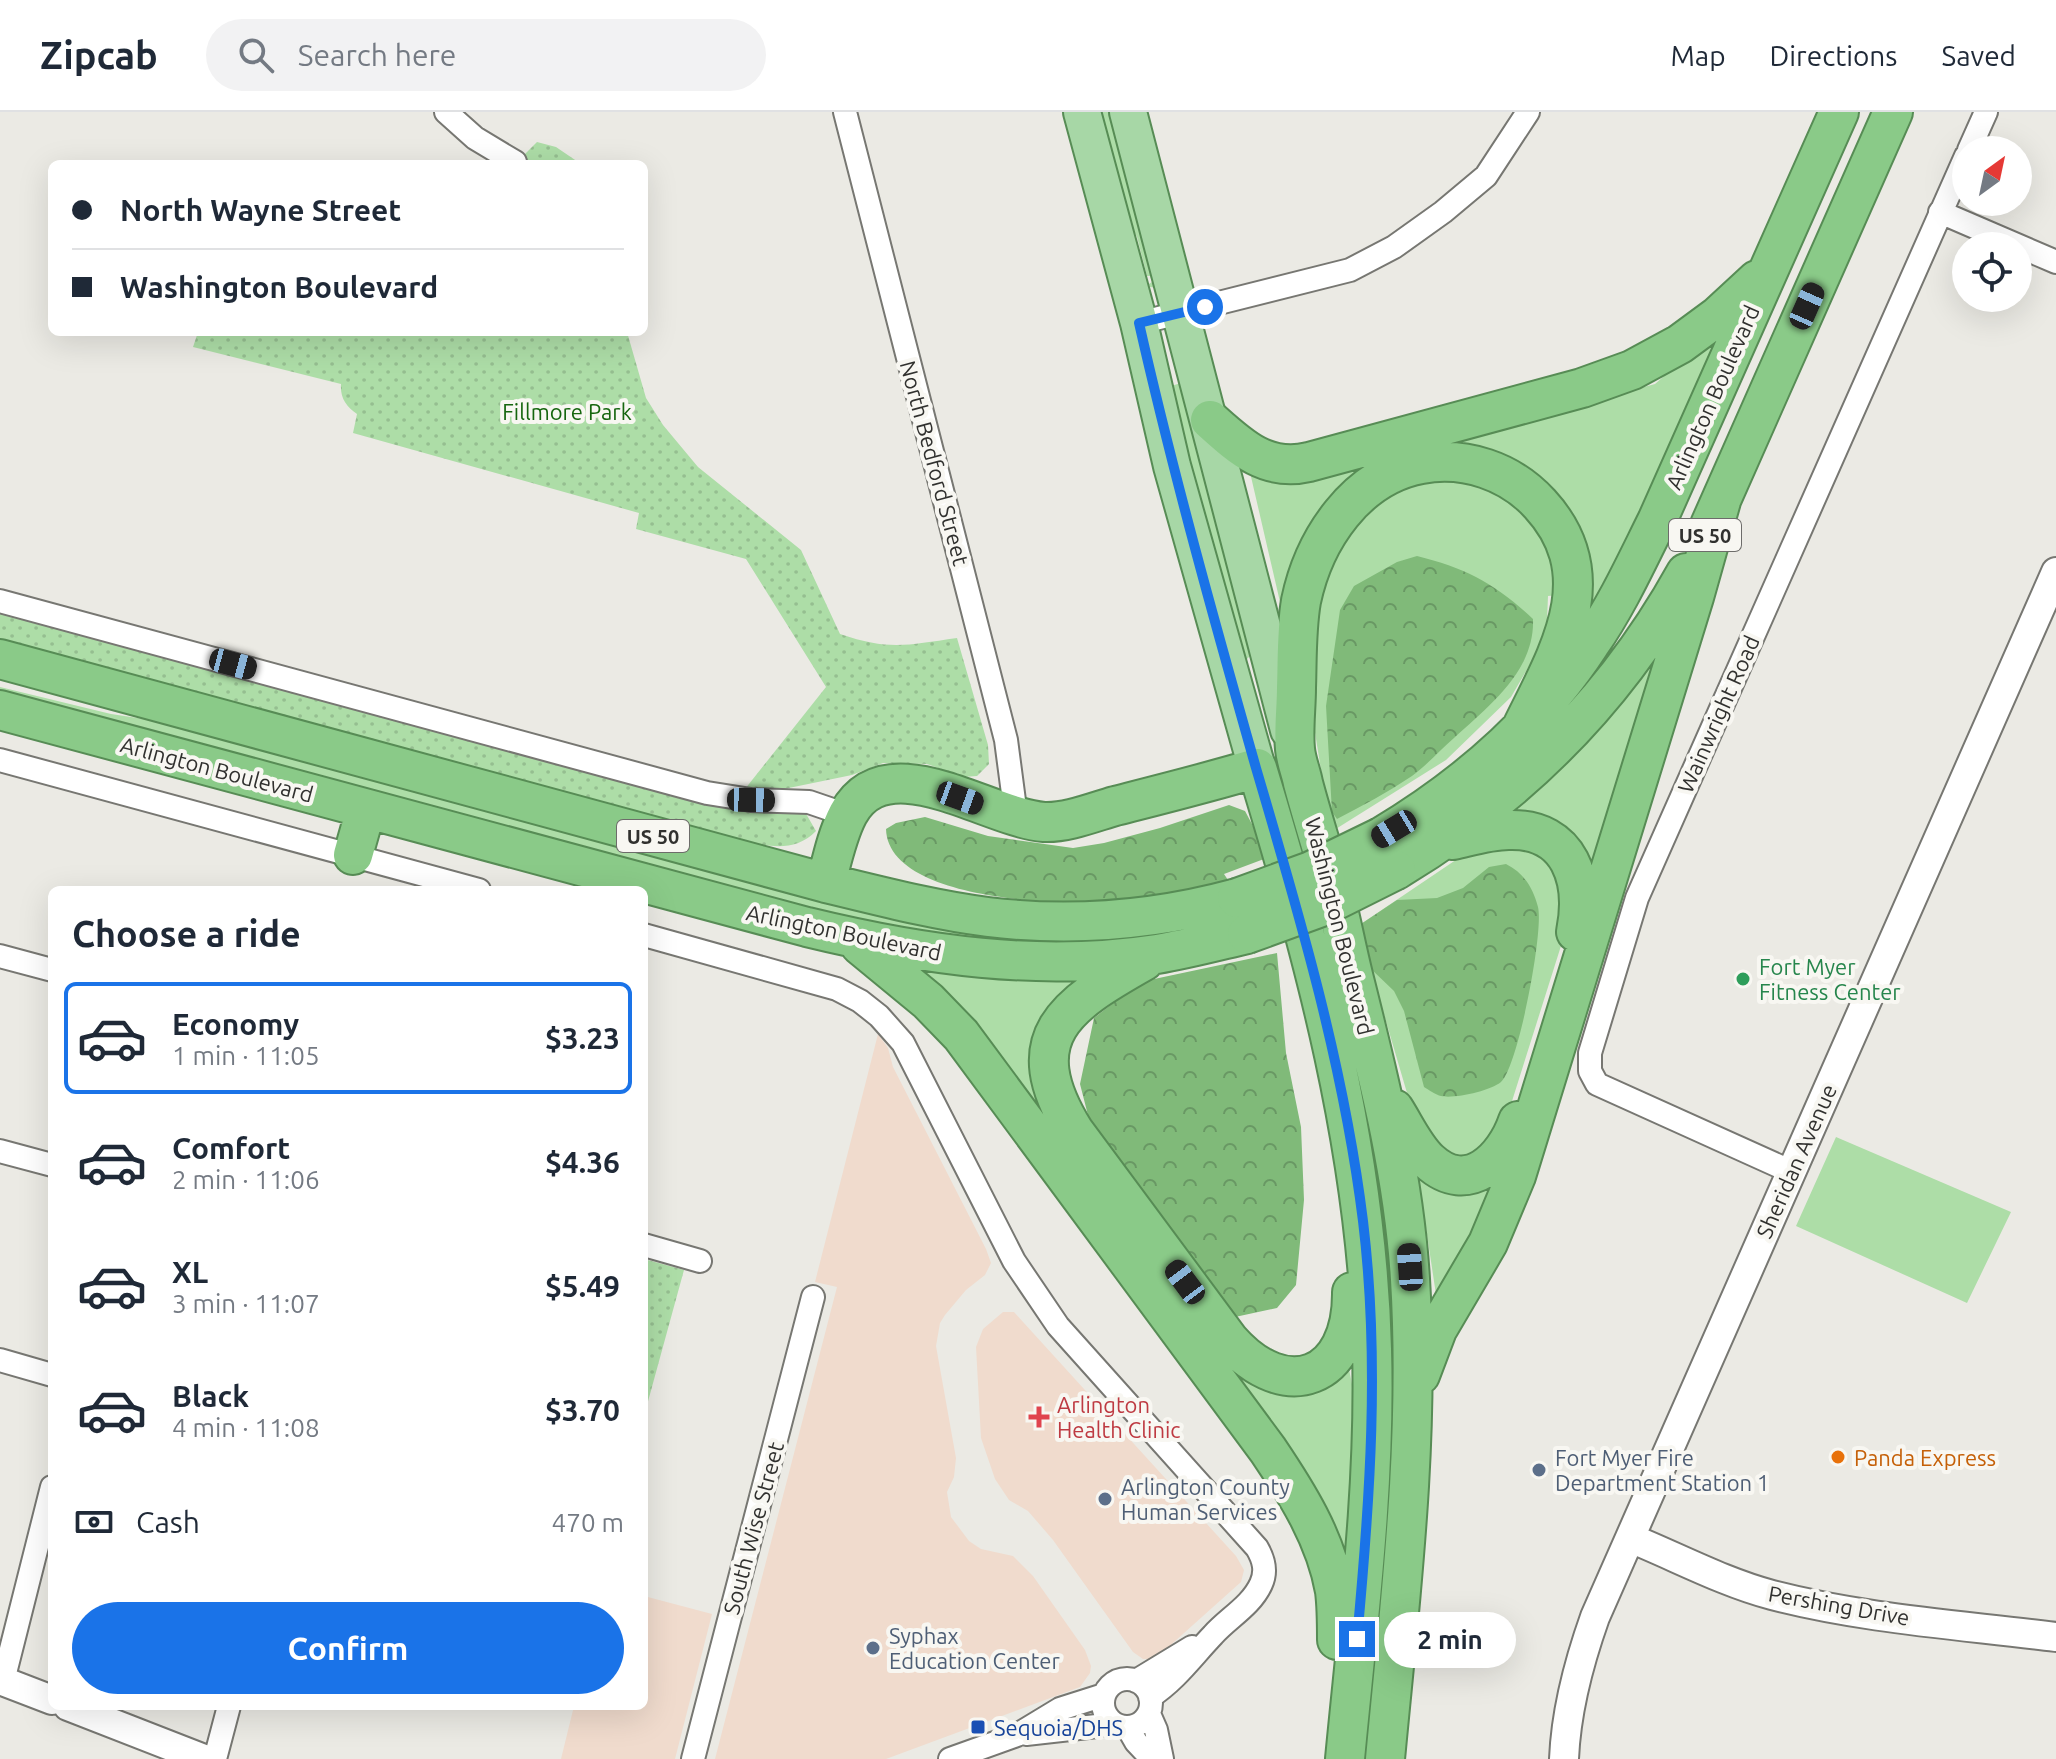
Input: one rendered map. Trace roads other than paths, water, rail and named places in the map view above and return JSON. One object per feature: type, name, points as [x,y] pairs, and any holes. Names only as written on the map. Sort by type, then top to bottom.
[{"type":"highway","name":"Arlington Boulevard","points":[[0,710],[848,937],[912,951],[986,959],[1072,961],[1156,954],[1247,934],[1324,906],[1388,854],[1446,794],[1521,729],[1590,645],[1626,584],[1686,457],[1839,112]]},
{"type":"highway","name":"Arlington Boulevard","points":[[0,659],[826,883],[927,907],[1024,920],[1135,918],[1192,909],[1237,898],[1311,871],[1442,842],[1529,773],[1605,695],[1670,601],[1721,501],[1893,112]]},
{"type":"highway","points":[[1210,420],[1244,450],[1263,460],[1285,465],[1309,462],[1582,388],[1632,370],[1680,344],[1718,316],[1768,270]]},
{"type":"highway","points":[[1295,750],[1298,626],[1305,584],[1323,544],[1345,509],[1369,486],[1400,469],[1433,462],[1449,461],[1483,467],[1516,483],[1544,508],[1568,548],[1574,591],[1566,632],[1521,729]]},
{"type":"highway","points":[[1413,1393],[1437,1330],[1488,1243],[1512,1187],[1721,501]]},
{"type":"highway","name":"Washington Boulevard","points":[[1295,750],[1382,1090],[1400,1180],[1408,1250],[1413,1393],[1406,1531],[1385,1759]]},
{"type":"highway","points":[[826,883],[847,815],[858,800],[875,788],[911,784],[934,788],[1016,816],[1045,822],[1067,819],[1257,768]]},
{"type":"highway","name":"Washington Boulevard","points":[[1257,768],[1326,1024],[1354,1166],[1368,1276],[1373,1418],[1366,1533],[1342,1759]]},
{"type":"highway","points":[[353,855],[366,809]]},
{"type":"highway","points":[[1382,1090],[1424,1156],[1442,1170],[1452,1174],[1474,1173],[1494,1163],[1514,1131],[1576,933],[1580,903],[1576,875],[1571,861],[1561,848],[1538,835],[1509,830],[1442,842]]},
{"type":"highway","points":[[848,937],[892,968],[961,1035],[1242,1412],[1302,1503],[1321,1544],[1334,1587],[1337,1655],[1333,1701],[1342,1759]]},
{"type":"highway","points":[[1156,954],[1092,991],[1064,1016],[1053,1036],[1051,1047],[1054,1086],[1064,1115],[1085,1147],[1219,1327],[1245,1357],[1273,1374],[1295,1376],[1319,1369],[1335,1358],[1345,1342],[1352,1311],[1349,1238],[1354,1166]]},
{"type":"main road","name":"Washington Boulevard","points":[[1082,112],[1139,323],[1172,466],[1257,768]]},
{"type":"main road","name":"Washington Boulevard","points":[[1128,112],[1295,750]]},
{"type":"street","points":[[446,112],[475,138],[512,160]]},
{"type":"street","name":"North Bedford Street","points":[[845,112],[1010,756],[1016,816]]},
{"type":"street","points":[[1139,323],[1350,270],[1394,247],[1486,176],[1528,112]]},
{"type":"street","points":[[1975,136],[1986,112]]},
{"type":"street","name":"Wainwright Road","points":[[1792,1172],[1597,1084],[1590,1071],[1590,1053],[1637,898],[1952,186]]},
{"type":"street","points":[[1940,212],[2056,262]]},
{"type":"street","name":"Sheridan Avenue","points":[[1564,1759],[1570,1708],[1585,1645],[2056,572]]},
{"type":"street","points":[[0,601],[698,790],[751,800],[809,802],[847,815]]},
{"type":"street","points":[[0,760],[465,886]]},
{"type":"street","points":[[648,936],[824,984],[860,1001],[888,1024],[909,1054],[1018,1269],[1044,1308],[1257,1548],[1264,1565],[1259,1587],[1244,1606],[1213,1633],[1180,1674],[1145,1697],[1140,1724],[1017,1735]]},
{"type":"street","points":[[0,956],[48,969]]},
{"type":"street","points":[[0,1151],[48,1164]]},
{"type":"street","points":[[648,1246],[700,1261]]},
{"type":"street","name":"South Wise Street","points":[[693,1759],[813,1297]]},
{"type":"street","points":[[0,1360],[48,1374]]},
{"type":"street","points":[[48,1502],[2,1680],[48,1698]]},
{"type":"street","name":"Pershing Drive","points":[[1630,1538],[1741,1585],[1772,1594],[1853,1611],[2056,1637]]},
{"type":"street","points":[[1152,1759],[1120,1725],[1104,1713],[1104,1695],[1119,1680],[1145,1697],[1162,1759]]},
{"type":"street","points":[[950,1759],[1017,1735],[1060,1709],[1104,1695]]},
{"type":"street","points":[[78,1710],[204,1759]]},
{"type":"street","points":[[215,1759],[228,1710]]},
{"type":"place","name":"Fort Myer Fitness Center","points":[[1743,979]]},
{"type":"place","name":"Arlington Health Clinic","points":[[1039,1417]]},
{"type":"place","name":"Panda Express","points":[[1838,1457]]},
{"type":"place","name":"Fort Myer Fire Department Station 1","points":[[1539,1470]]},
{"type":"place","name":"Arlington County Human Services","points":[[1105,1499]]},
{"type":"place","name":"Syphax Education Center","points":[[873,1648]]},
{"type":"place","name":"Sequoia/DHS","points":[[978,1727]]},
{"type":"park label","name":"Fillmore Park","points":[[567,411]]}]
